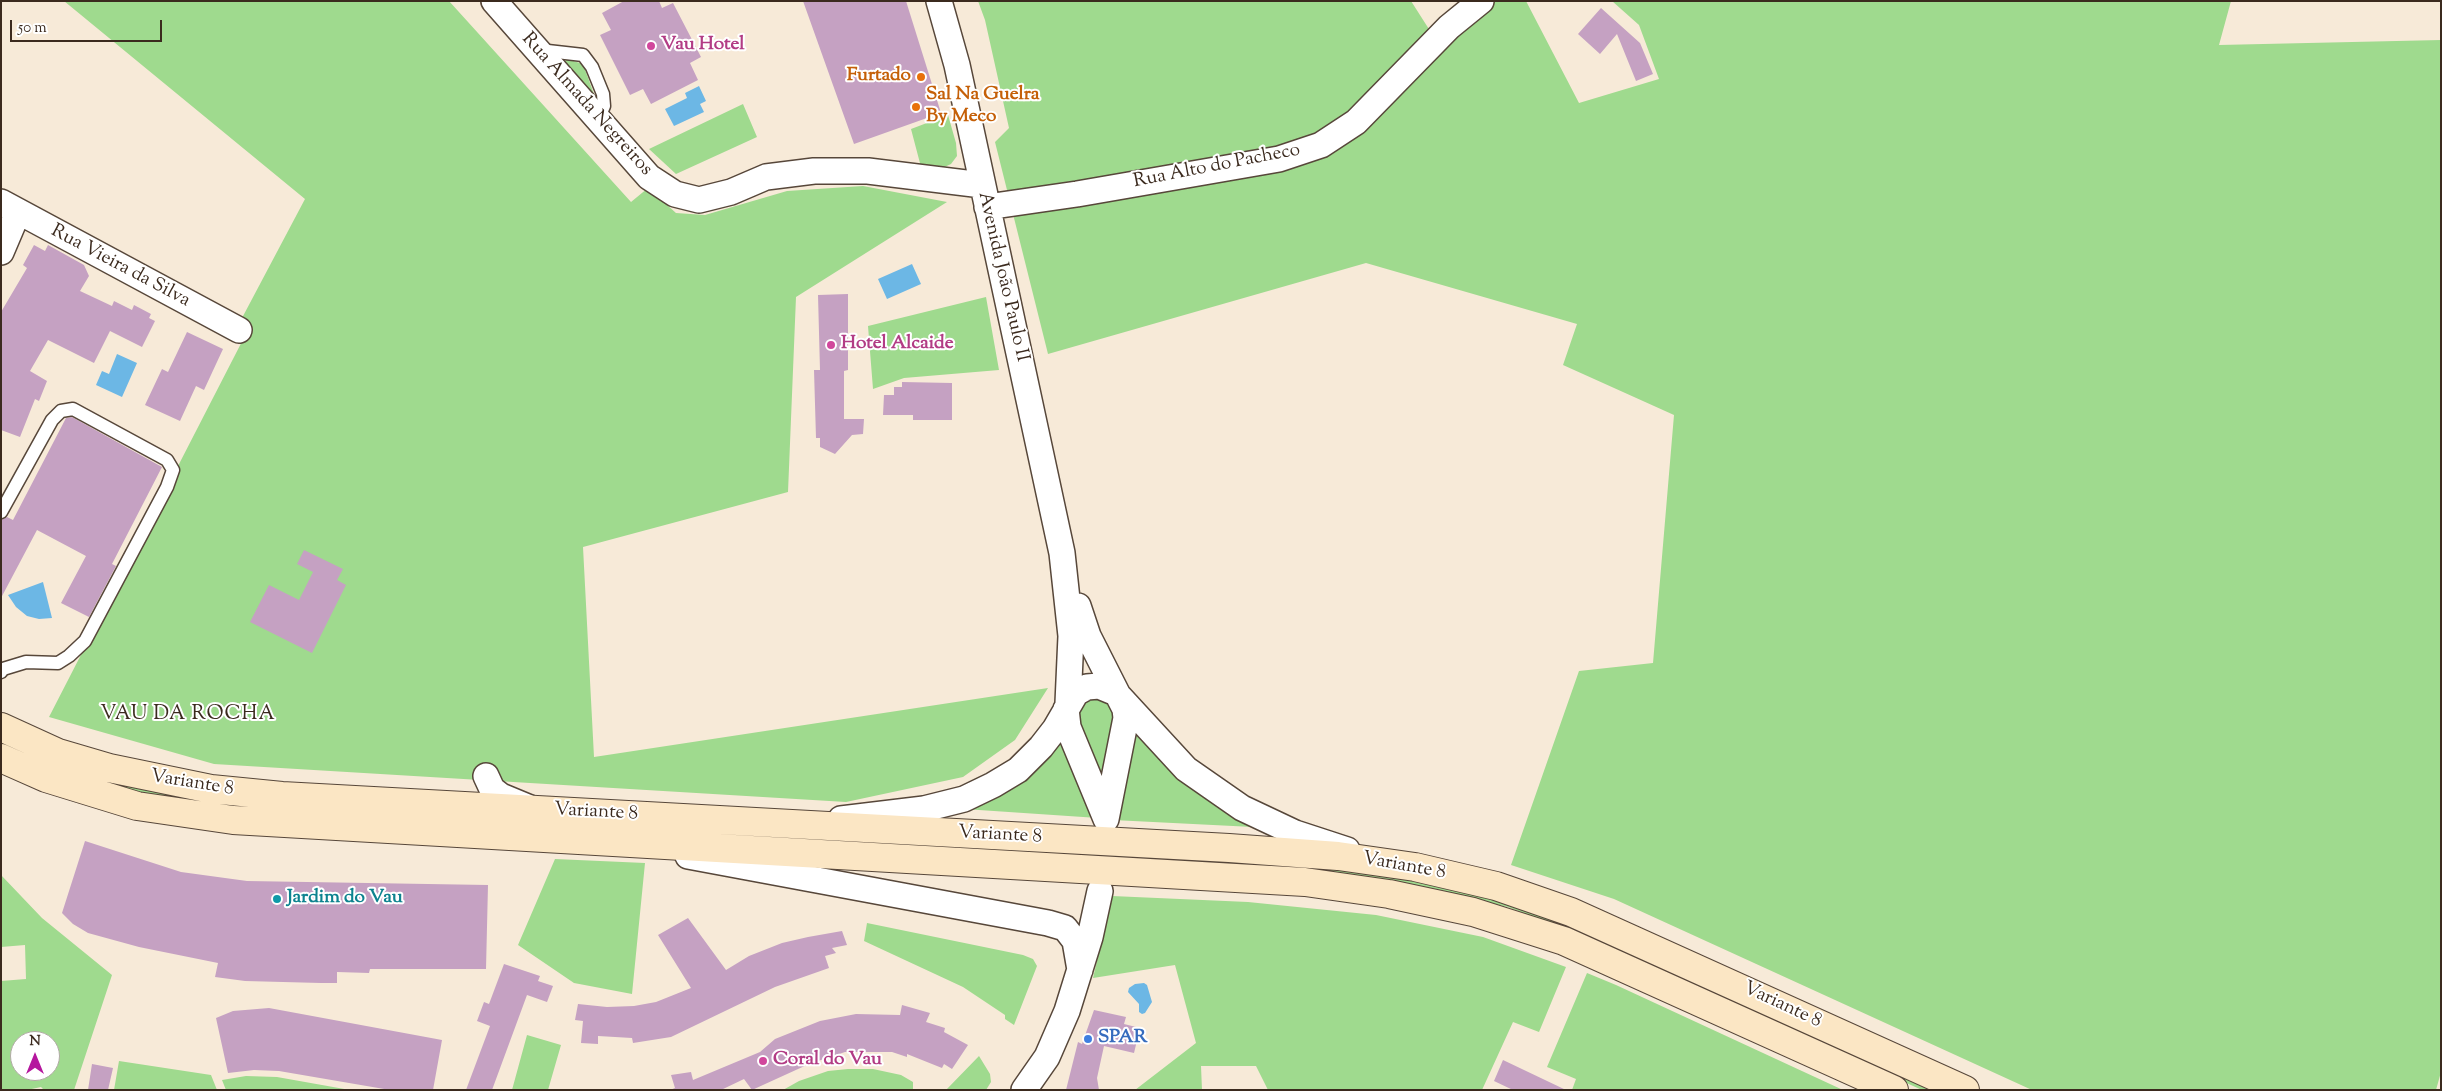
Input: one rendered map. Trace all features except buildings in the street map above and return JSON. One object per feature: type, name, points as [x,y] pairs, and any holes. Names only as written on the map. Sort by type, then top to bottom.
[{"type":"main road","name":"Variante 8","points":[[3,727],[58,753],[92,763],[186,785],[282,796],[1318,854],[1415,868],[1496,886],[1571,912],[1964,1090]]},
{"type":"main road","name":"Variante 8","points":[[1,758],[46,778],[137,806],[233,820],[1305,882],[1389,894],[1473,912],[1564,940],[1894,1090]]},
{"type":"street","name":"Rua Almada Negreiros","points":[[494,1],[649,177],[675,194],[699,200],[731,192],[766,177],[814,170],[868,170],[984,196]]},
{"type":"street","name":"Avenida João Paulo II","points":[[939,1],[957,64],[1062,553]]},
{"type":"street","name":"Rua Alto do Pacheco","points":[[984,196],[1077,194],[1279,159],[1321,145],[1356,122],[1449,27],[1481,1]]},
{"type":"street","points":[[1,252],[10,207]]},
{"type":"street","name":"Rua Vieira da Silva","points":[[10,207],[239,330]]},
{"type":"street","points":[[1062,553],[1088,636],[1120,698],[1126,718],[1106,819],[1068,727],[1067,706],[1071,636],[1062,553]]},
{"type":"street","points":[[721,820],[842,818],[924,809],[964,798],[1018,770],[1056,728],[1067,706],[1081,689],[1093,685],[1106,687],[1120,698],[1186,769],[1242,808],[1295,833],[1332,846],[1415,868]]},
{"type":"street","points":[[623,843],[1048,923],[1065,928],[1074,941],[1080,970]]},
{"type":"street","points":[[1024,1090],[1047,1057],[1068,1010],[1100,891],[1082,918],[1067,923],[1048,923]]},
{"type":"lane","points":[[1,512],[52,420],[61,411],[73,409],[167,460],[173,470],[167,486],[85,641],[69,656],[58,663],[26,662],[3,669],[1,672]]},
{"type":"green space","points":[[64,1],[449,1],[631,202],[648,188],[676,213],[705,215],[787,191],[863,186],[947,202],[796,297],[788,492],[583,547],[594,757],[1048,688],[1015,740],[963,777],[846,802],[214,764],[49,717],[251,324],[242,318],[305,199]]},
{"type":"green space","points":[[978,1],[1411,1],[1441,48],[1492,1],[1526,1],[1579,103],[1659,79],[1639,25],[1612,1],[2231,1],[2219,45],[2441,40],[2441,1072],[2436,1090],[2032,1090],[1614,899],[1511,865],[1579,671],[1653,663],[1674,415],[1563,365],[1577,324],[1366,263],[1048,354],[995,142],[1009,128],[985,20]]},
{"type":"green space","points":[[567,59],[583,64],[595,97],[592,99],[562,64]]},
{"type":"green space","points":[[743,104],[757,137],[676,174],[649,149]]},
{"type":"green space","points":[[948,115],[956,143],[957,156],[951,164],[938,170],[921,167],[911,129]]},
{"type":"green space","points":[[986,297],[999,370],[904,378],[873,389],[868,326]]},
{"type":"green space","points":[[1100,698],[1111,705],[1114,712],[1104,767],[1101,772],[1098,771],[1077,721],[1076,709],[1085,699]]},
{"type":"green space","points":[[1062,731],[1098,818],[964,809]]},
{"type":"green space","points":[[1133,731],[1195,785],[1253,827],[1113,820]]},
{"type":"green space","points":[[1,738],[88,771],[1379,870],[1515,902],[1942,1090],[1922,1090],[1564,928],[1508,907],[1401,882],[1345,875],[192,805],[93,782],[1,746]]},
{"type":"green space","points":[[555,859],[645,863],[632,994],[574,983],[518,945]]},
{"type":"green space","points":[[1,875],[42,918],[112,975],[74,1090],[44,1090],[41,1087],[27,1090],[1,1090],[1,981],[26,979],[25,945],[1,947]]},
{"type":"green space","points":[[1112,896],[1248,902],[1376,915],[1483,937],[1566,967],[1539,1032],[1513,1022],[1482,1090],[1268,1090],[1256,1066],[1201,1066],[1202,1090],[1135,1090],[1196,1043],[1175,965],[1093,978]]},
{"type":"green space","points":[[867,923],[1023,955],[1033,959],[1037,966],[1014,1025],[1005,1019],[1005,1015],[963,987],[864,941]]},
{"type":"green space","points":[[1587,973],[1843,1090],[1572,1090],[1576,1079],[1547,1067]]},
{"type":"green space","points":[[527,1035],[561,1045],[548,1090],[512,1090]]},
{"type":"green space","points":[[979,1056],[990,1074],[991,1082],[986,1090],[946,1090]]},
{"type":"green space","points":[[119,1061],[211,1075],[217,1090],[114,1090]]},
{"type":"green space","points":[[873,1069],[901,1075],[913,1082],[913,1090],[783,1090],[799,1081],[828,1071]]},
{"type":"green space","points":[[246,1076],[277,1077],[350,1090],[226,1090],[222,1080]]},
{"type":"water","points":[[699,86],[706,101],[700,104],[704,112],[674,126],[665,109],[687,98],[685,93]]},
{"type":"water","points":[[912,264],[921,284],[887,299],[878,279]]},
{"type":"water","points":[[117,354],[137,363],[122,397],[96,385],[102,371],[109,374]]},
{"type":"water","points":[[43,582],[52,618],[39,619],[27,616],[16,607],[8,595]]},
{"type":"water","points":[[1144,983],[1147,985],[1152,1002],[1145,1013],[1142,1014],[1139,1012],[1139,1004],[1128,992],[1129,988],[1135,984]]},
{"type":"place","name":"Vau Hotel","points":[[651,46]]},
{"type":"place","name":"Furtado","points":[[921,77]]},
{"type":"place","name":"Sal Na Guelra By Meco","points":[[916,107]]},
{"type":"place","name":"Hotel Alcaide","points":[[831,345]]},
{"type":"place","name":"Jardim do Vau","points":[[277,899]]},
{"type":"place","name":"SPAR","points":[[1088,1039]]},
{"type":"place","name":"Coral do Vau","points":[[763,1061]]},
{"type":"district","name":"VAU DA ROCHA","points":[[188,716]]}]
